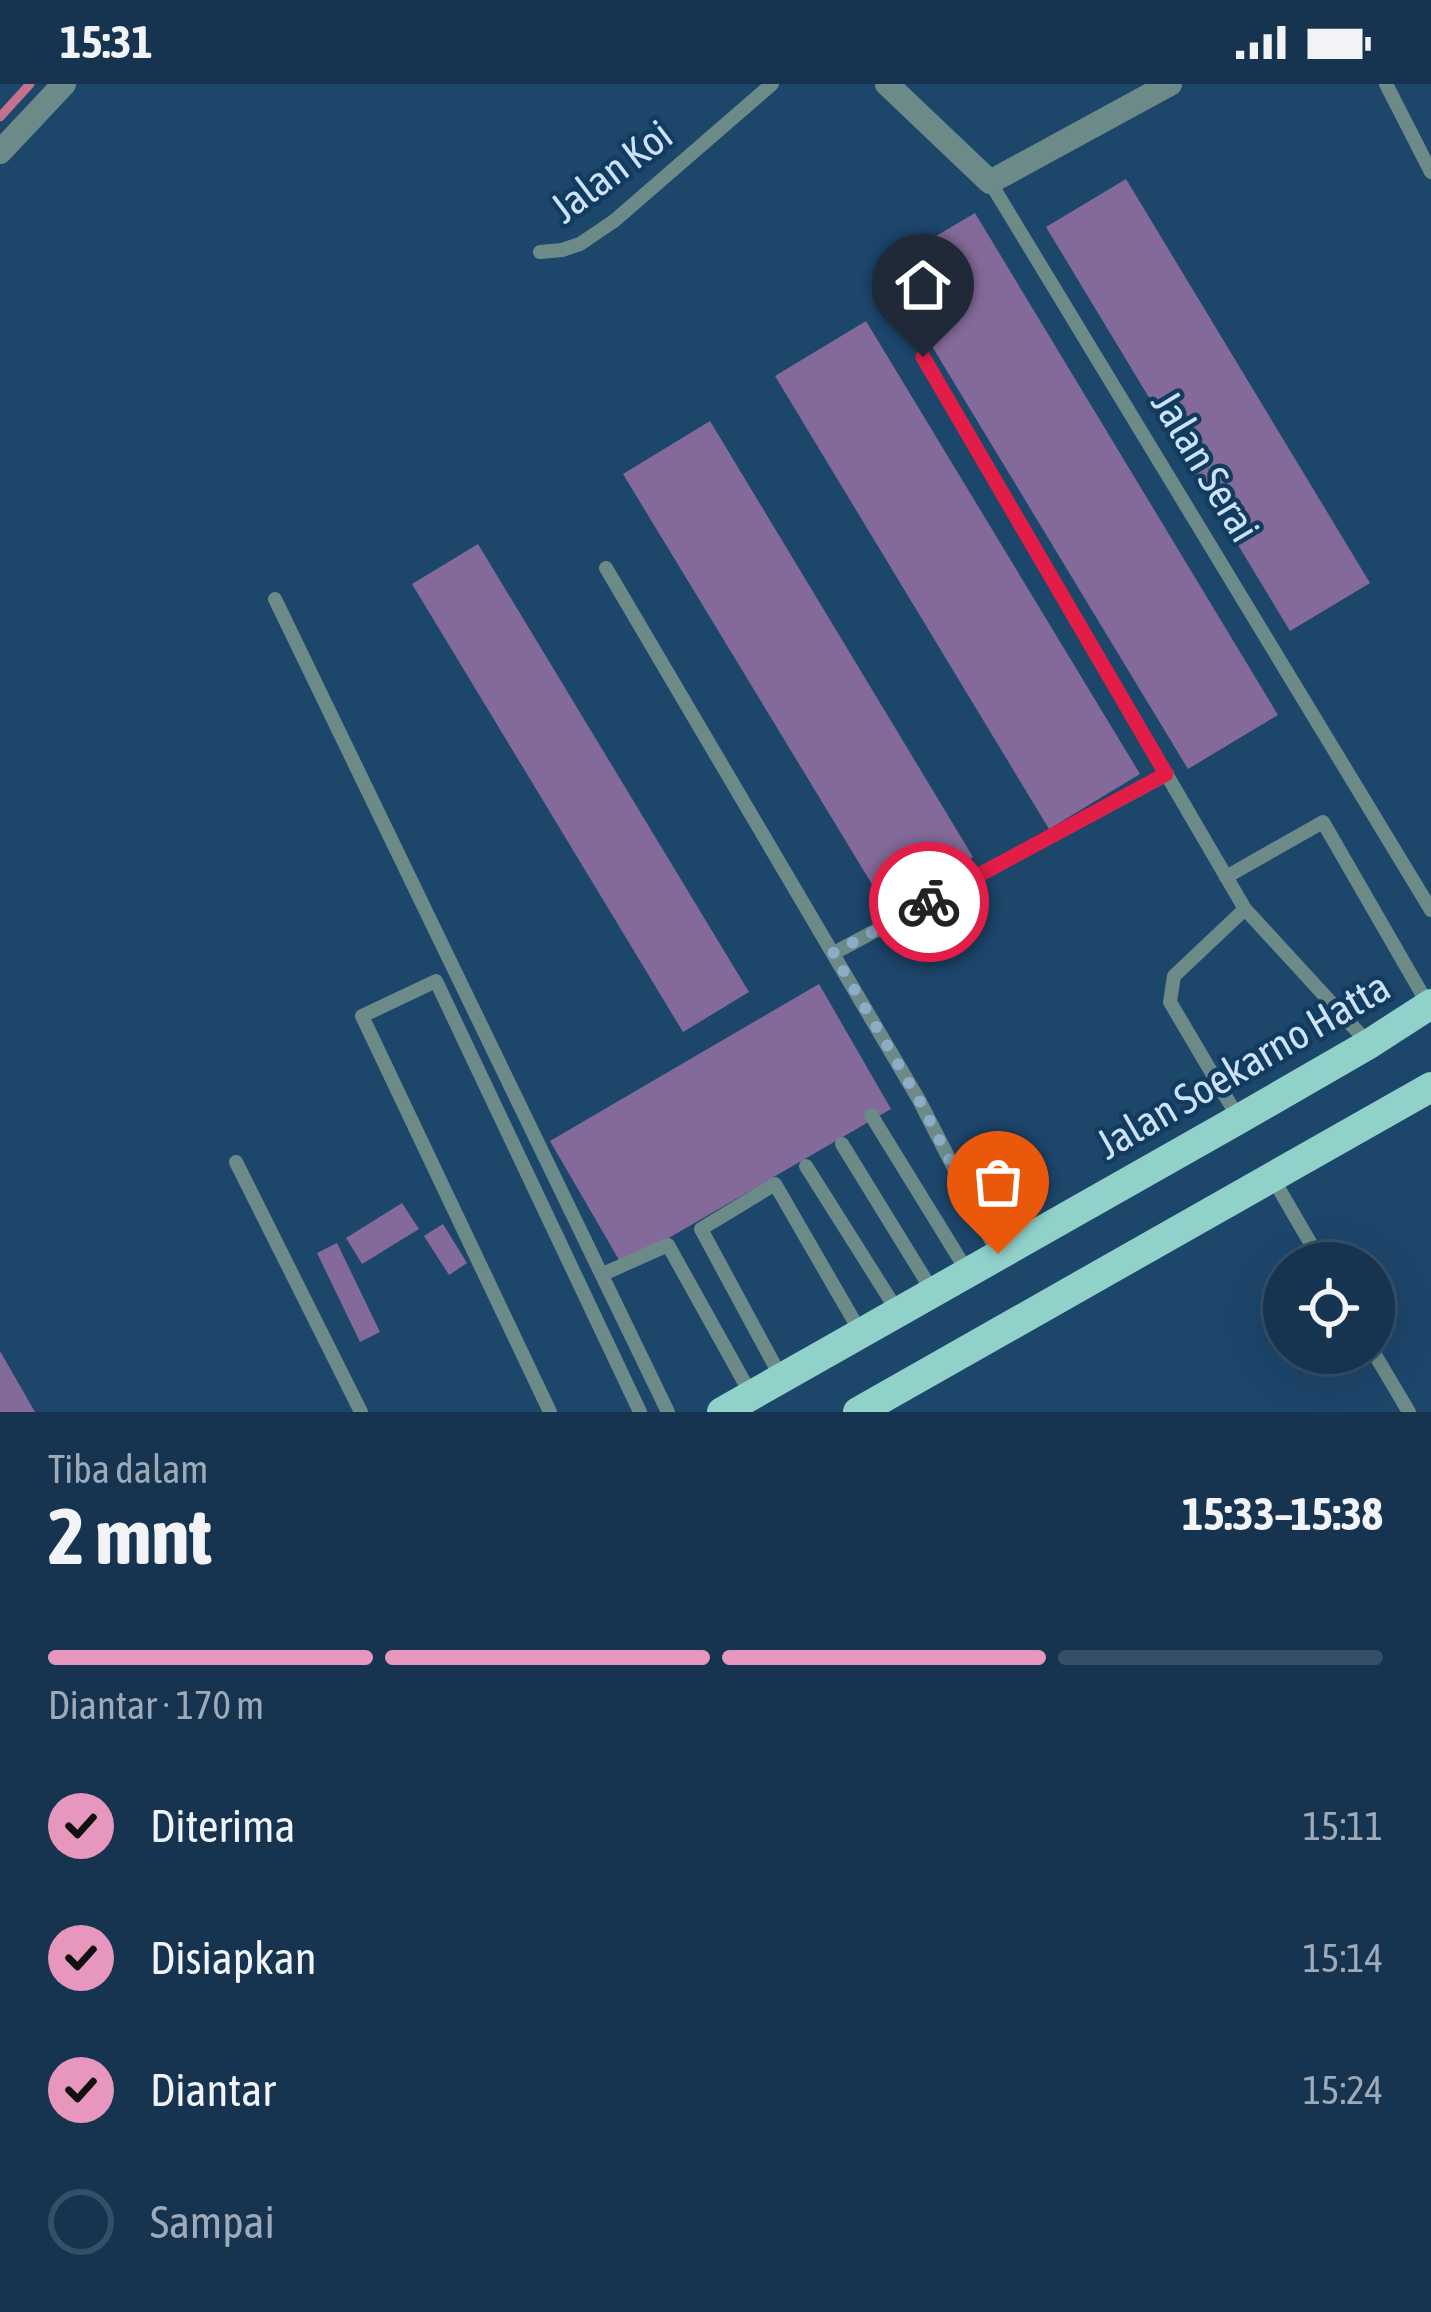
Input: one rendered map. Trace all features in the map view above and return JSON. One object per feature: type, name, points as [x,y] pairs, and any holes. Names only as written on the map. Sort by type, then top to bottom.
[{"type":"main road","name":"Jalan Soekarno Hatta","points":[[722,1412],[1239,1119],[1430,1005]]},
{"type":"main road","points":[[875,1408],[1431,1087]]},
{"type":"street","points":[[0,152],[64,84]]},
{"type":"street","name":"Jalan Serai","points":[[887,84],[990,182]]},
{"type":"street","points":[[990,182],[1170,84]]},
{"type":"lane","name":"Jalan Koi","points":[[540,252],[580,244],[614,221],[772,84]]},
{"type":"lane","points":[[1386,84],[1431,172]]},
{"type":"lane","name":"Jalan Serai","points":[[990,182],[1431,910]]},
{"type":"lane","points":[[923,357],[1245,909],[1369,1044]]},
{"type":"lane","points":[[606,568],[919,1100],[998,1254]]},
{"type":"lane","points":[[274,599],[668,1412]]},
{"type":"lane","points":[[833,953],[1166,774]]},
{"type":"lane","points":[[1226,877],[1322,822],[1430,1005]]},
{"type":"lane","points":[[1239,1119],[1170,1002],[1170,990],[1174,976],[1245,909]]},
{"type":"lane","points":[[550,1412],[362,1016],[436,981],[640,1412]]},
{"type":"lane","points":[[871,1115],[967,1271]]},
{"type":"lane","points":[[842,1144],[933,1292]]},
{"type":"lane","points":[[236,1162],[362,1412]]},
{"type":"lane","points":[[806,1166],[898,1312]]},
{"type":"lane","points":[[1272,1177],[1310,1242]]},
{"type":"lane","points":[[782,1379],[701,1229],[734,1207],[775,1184],[861,1333]]},
{"type":"lane","points":[[603,1274],[668,1244],[752,1396]]},
{"type":"lane","points":[[1386,1374],[1408,1412]]},
{"type":"building","points":[[1126,179],[1370,583],[1290,631],[1046,227]]},
{"type":"building","points":[[975,213],[1278,715],[1188,769],[884,267]]},
{"type":"building","points":[[866,321],[1140,774],[1049,829],[775,376]]},
{"type":"building","points":[[710,421],[973,857],[887,909],[623,474]]},
{"type":"building","points":[[478,544],[749,992],[683,1032],[412,584]]},
{"type":"building","points":[[819,984],[891,1109],[622,1265],[550,1141]]},
{"type":"building","points":[[402,1203],[419,1229],[362,1264],[346,1238]]},
{"type":"building","points":[[443,1224],[467,1263],[449,1275],[424,1236]]},
{"type":"building","points":[[337,1243],[380,1332],[360,1342],[317,1253]]},
{"type":"building","points":[[0,1351],[35,1412],[0,1412]]},
{"type":"waterway","points":[[0,117],[30,84]]},
{"type":"way so far","points":[[929,902],[833,953],[919,1100],[998,1254]]},
{"type":"route","points":[[923,357],[1166,774],[929,902]]}]
